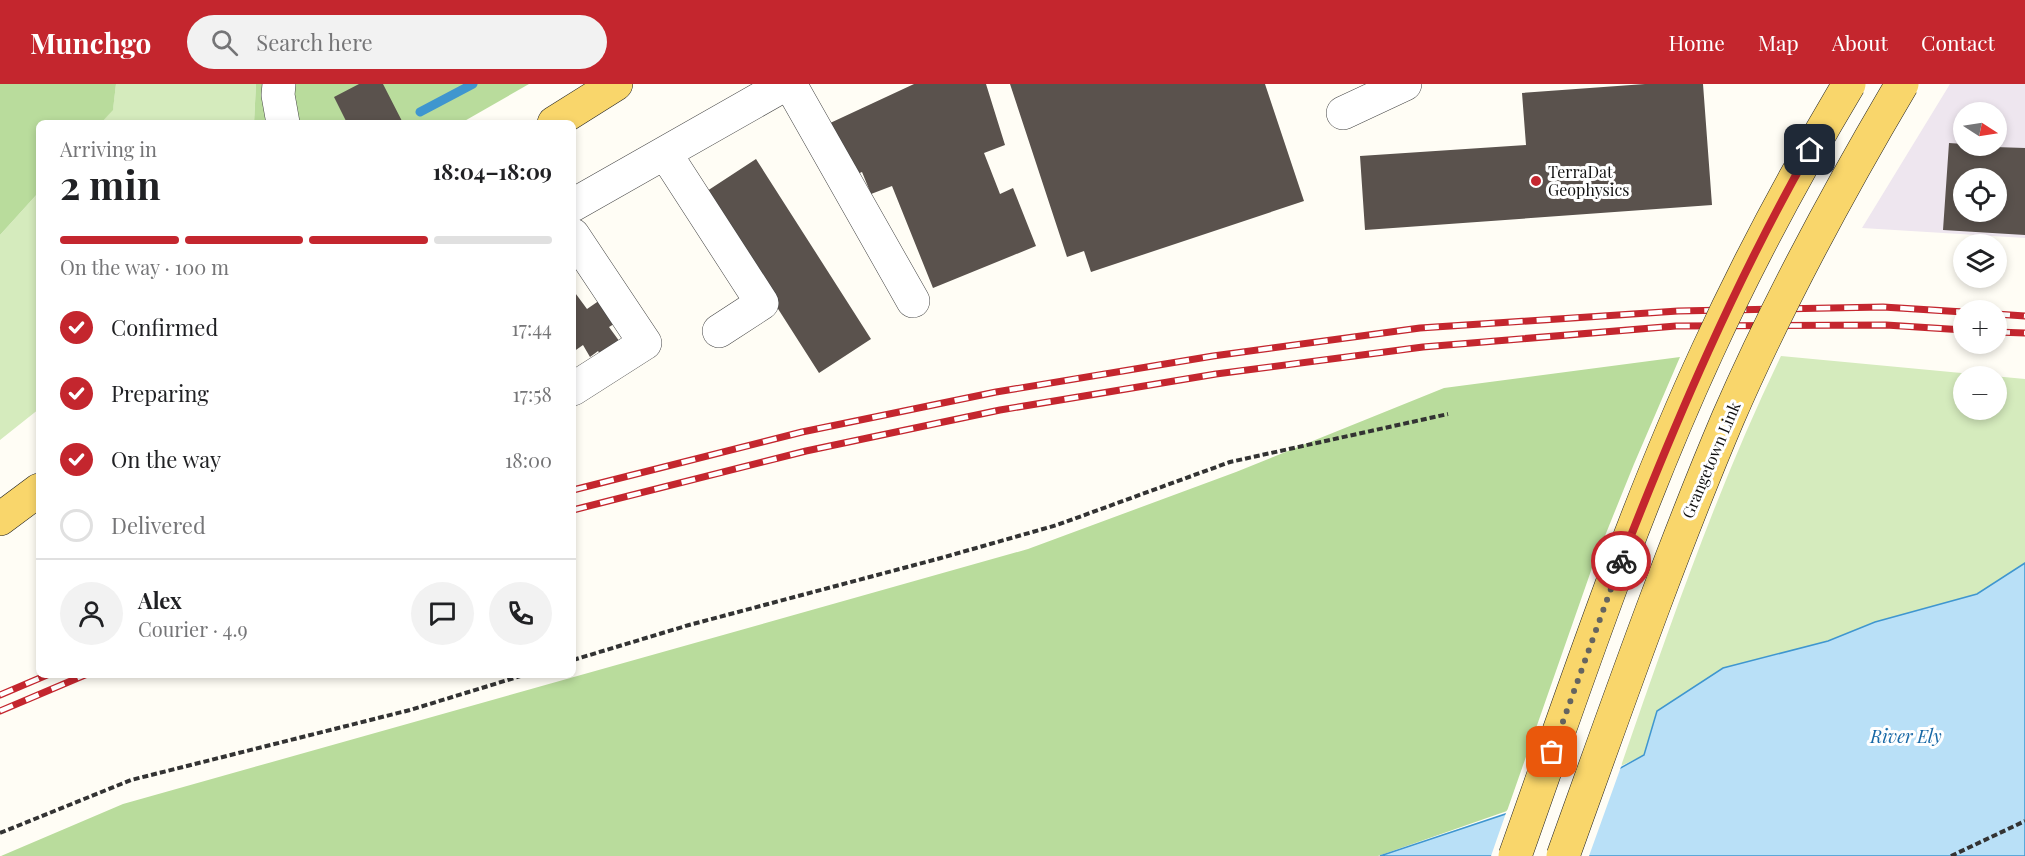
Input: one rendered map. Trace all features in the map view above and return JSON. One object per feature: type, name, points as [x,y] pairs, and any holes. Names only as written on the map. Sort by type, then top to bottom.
[{"type":"main road","points":[[559,120],[616,84]]},
{"type":"main road","points":[[1515,856],[1609,593],[1674,428],[1754,253],[1849,84]]},
{"type":"main road","name":"Grangetown Link","points":[[1563,856],[1665,576],[1729,416],[1800,267],[1856,160],[1902,84]]},
{"type":"main road","points":[[0,519],[36,492]]},
{"type":"street","points":[[279,84],[278,95],[282,120]]},
{"type":"street","points":[[576,203],[788,84],[913,302]]},
{"type":"street","points":[[1343,112],[1405,84]]},
{"type":"street","points":[[665,153],[762,303],[719,331]]},
{"type":"street","points":[[576,240],[645,344],[576,387]]},
{"type":"path","points":[[576,659],[689,625],[1057,525],[1230,462],[1448,414]]},
{"type":"path","points":[[0,833],[131,780],[410,710],[514,678]]},
{"type":"path","points":[[1951,856],[2025,821]]},
{"type":"shaded area","points":[[1950,84],[2025,84],[2025,238],[2007,237],[2007,234],[1960,234],[1862,228]]},
{"type":"green space","points":[[0,84],[116,84],[113,110],[104,120],[36,120],[36,195],[0,235]]},
{"type":"green space","points":[[116,84],[256,84],[254,120],[104,120],[113,109]]},
{"type":"green space","points":[[256,84],[529,84],[466,120],[254,120]]},
{"type":"green space","points":[[36,195],[36,411],[0,440],[0,235]]},
{"type":"green space","points":[[1781,356],[1953,372],[1953,420],[2007,420],[2007,377],[2025,379],[2025,563],[1977,594],[1875,622],[1657,711],[1644,755],[1621,766],[1695,559],[1736,456]]},
{"type":"green space","points":[[1680,357],[1592,568],[1507,811],[1378,856],[1,856],[123,804],[1028,549],[1236,472],[1444,388]]},
{"type":"water","name":"River Ely","points":[[2025,563],[2025,856],[1380,856],[1586,787],[1644,755],[1657,711],[1723,668],[1828,641],[1875,622],[1977,594]]},
{"type":"pier","points":[[1622,764],[1589,856],[1491,856],[1507,810],[1584,785]]},
{"type":"building","points":[[359,84],[383,84],[401,120],[346,120],[334,97]]},
{"type":"building","points":[[914,84],[986,84],[1005,145],[984,153],[1000,194],[1013,188],[1036,246],[933,288],[892,186],[871,194],[862,172],[850,177],[828,124]]},
{"type":"building","points":[[1010,84],[1265,84],[1304,201],[1091,272],[1084,251],[1067,257]]},
{"type":"building","name":"TerraDat Geophysics","points":[[1645,84],[1703,84],[1712,205],[1365,230],[1360,156],[1526,145],[1522,93]]},
{"type":"building","points":[[1949,143],[1953,143],[1953,156],[2007,156],[2007,147],[2025,148],[2025,235],[1943,230]]},
{"type":"building","points":[[756,159],[871,339],[819,373],[704,193]]},
{"type":"building","points":[[576,294],[587,309],[603,298],[619,321],[609,327],[625,349],[606,362],[598,351],[590,357],[583,345],[576,350]]},
{"type":"waterway","points":[[420,112],[473,84]]},
{"type":"railway","points":[[576,489],[802,432],[996,392],[1213,356],[1420,328],[1678,311],[1883,307],[1953,311]]},
{"type":"railway","points":[[2007,315],[2025,316]]},
{"type":"railway","points":[[576,509],[806,451],[1000,410],[1216,374],[1423,347],[1676,326],[1886,325],[1953,329]]},
{"type":"railway","points":[[2007,332],[2025,333]]},
{"type":"railway","points":[[0,695],[40,678]]},
{"type":"railway","points":[[0,711],[78,678]]},
{"type":"way so far","points":[[1552,752],[1621,561]]},
{"type":"place","name":"TerraDat Geophysics","points":[[1536,181]]},
{"type":"route","points":[[1621,561],[1674,428],[1707,353],[1754,253],[1810,150]]}]
